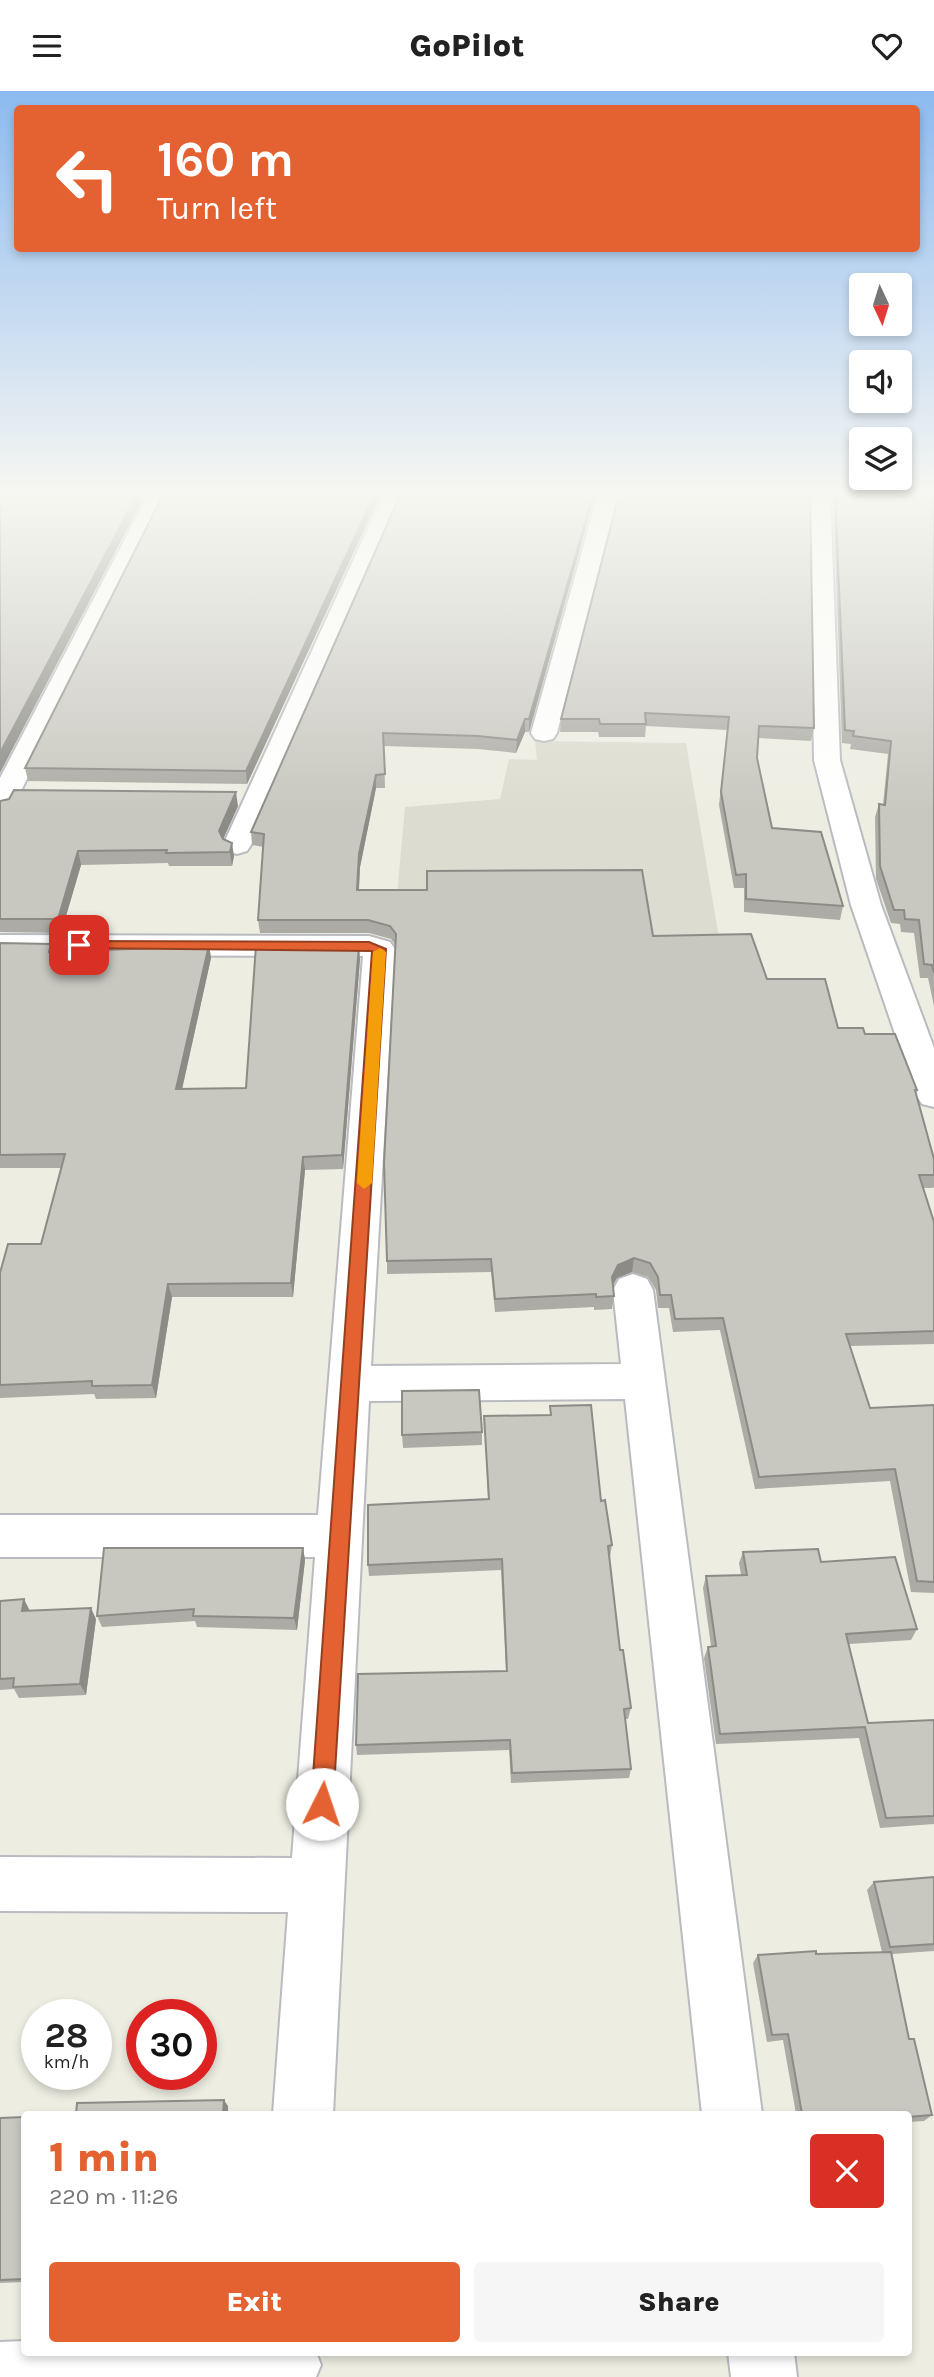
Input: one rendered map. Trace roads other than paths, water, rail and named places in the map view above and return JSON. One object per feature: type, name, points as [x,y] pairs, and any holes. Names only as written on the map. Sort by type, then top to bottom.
[{"type":"street","points":[[10,795],[107,598]]},
{"type":"street","points":[[237,845],[245,795],[342,598]]},
{"type":"street","points":[[544,733],[580,598]]},
{"type":"street","points":[[823,598],[827,760],[866,905],[934,1095]]},
{"type":"street","points":[[0,945],[355,946],[379,949],[303,2111]]},
{"type":"street","points":[[634,1290],[732,2111]]},
{"type":"street","points":[[351,1384],[643,1381]]},
{"type":"street","points":[[0,1536],[339,1536]]},
{"type":"street","points":[[0,1884],[317,1885]]},
{"type":"street","points":[[761,2356],[764,2377]]},
{"type":"street","points":[[0,2375],[288,2365]]}]
